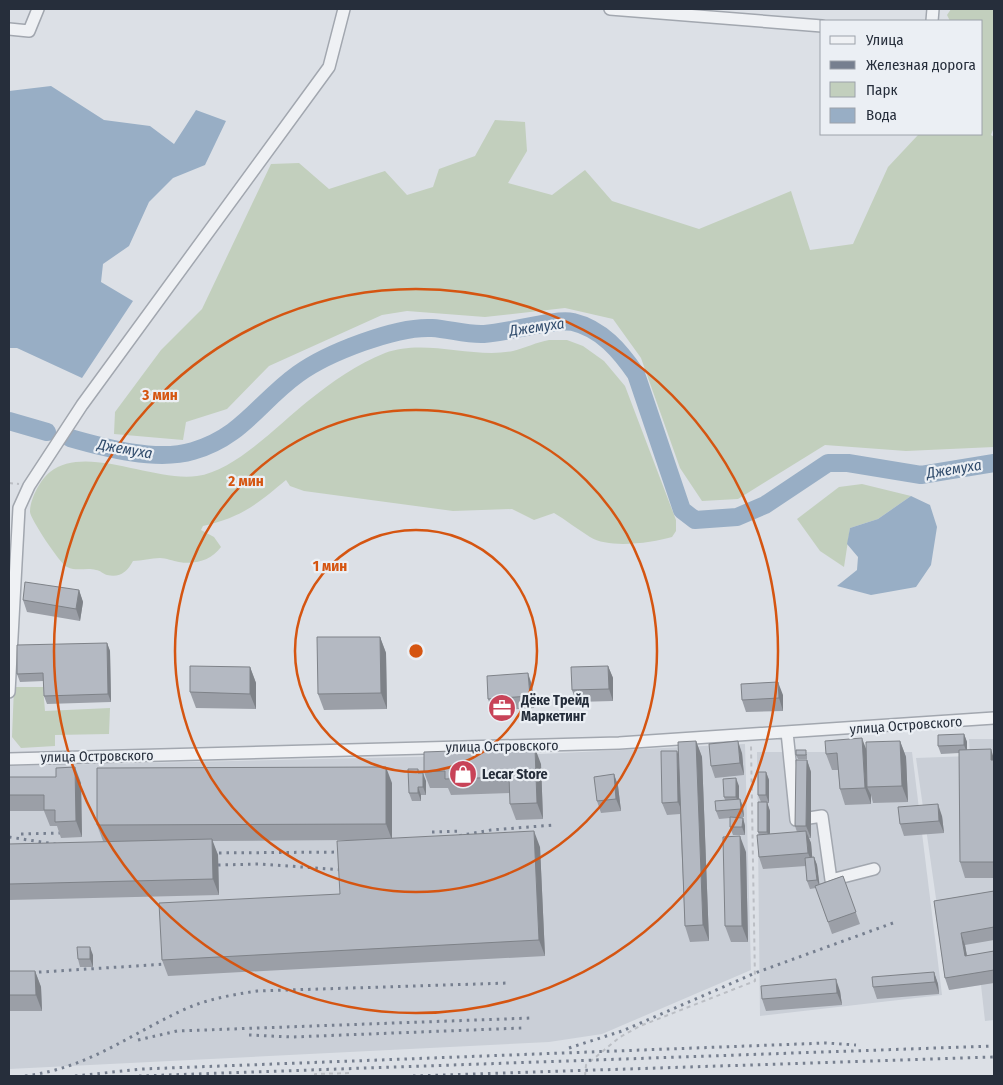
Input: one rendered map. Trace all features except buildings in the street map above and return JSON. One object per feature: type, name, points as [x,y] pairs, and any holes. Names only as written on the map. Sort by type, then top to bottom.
[{"type":"street","points":[[9,29],[29,31],[38,9]]},
{"type":"street","points":[[9,692],[20,508],[29,486],[82,405],[329,67],[344,9]]},
{"type":"street","points":[[610,9],[759,14],[820,26]]},
{"type":"street","name":"улица Островского","points":[[9,758],[619,743],[994,718]]},
{"type":"street","points":[[788,732],[796,820],[822,816],[831,880],[874,870]]},
{"type":"path","points":[[9,482],[21,485]]},
{"type":"path","points":[[585,1076],[586,1065],[620,1036],[640,1026],[755,981],[751,735]]},
{"type":"path","points":[[315,1076],[315,1074],[352,1072]]},
{"type":"shaded area","points":[[969,739],[994,739],[994,1020],[985,1021],[981,985],[949,990],[916,758],[970,756]]},
{"type":"shaded area","points":[[745,744],[751,970],[602,1034],[549,1042],[9,1069],[9,766],[541,754]]},
{"type":"shaded area","points":[[757,752],[912,752],[942,995],[760,1016]]},
{"type":"green space","points":[[951,9],[994,9],[994,127],[991,135],[994,137],[994,447],[906,451],[825,445],[738,499],[702,501],[680,468],[641,358],[613,319],[565,308],[485,317],[407,311],[382,315],[269,366],[227,409],[186,422],[183,440],[114,434],[115,412],[161,350],[202,309],[271,164],[299,163],[329,189],[385,171],[407,195],[433,187],[439,169],[475,156],[495,120],[525,122],[527,151],[508,183],[552,195],[585,170],[612,201],[699,229],[791,191],[810,250],[853,244],[888,167],[918,135],[983,135],[983,20],[950,20],[947,15]]},
{"type":"green space","points":[[549,340],[567,340],[583,346],[604,361],[625,386],[676,520],[676,531],[672,537],[642,543],[608,543],[590,537],[554,513],[534,520],[512,509],[453,511],[304,491],[290,486],[286,480],[248,509],[228,519],[203,526],[201,530],[214,537],[221,547],[208,558],[191,563],[165,558],[133,561],[123,573],[112,576],[97,570],[67,567],[52,550],[31,516],[30,507],[39,485],[46,475],[65,464],[82,462],[100,463],[179,476],[197,476],[211,472],[241,456],[256,445],[336,380],[365,362],[385,353],[416,347],[497,353],[513,351]]},
{"type":"green space","points":[[862,484],[911,496],[878,519],[850,528],[844,567],[820,551],[797,519],[839,487]]},
{"type":"green space","points":[[14,687],[43,687],[45,711],[110,708],[109,734],[55,735],[55,746],[21,748],[12,737]]},
{"type":"water","points":[[51,86],[104,120],[150,126],[174,144],[196,110],[226,121],[205,165],[173,178],[149,202],[129,246],[103,264],[101,282],[133,301],[82,378],[17,348],[9,348],[9,91]]},
{"type":"water","points":[[911,496],[930,505],[937,527],[931,565],[916,587],[871,595],[837,586],[857,570],[858,557],[847,544],[850,528],[878,519]]},
{"type":"waterway","name":"Джемуха","points":[[70,438],[99,446],[147,454],[164,455],[193,451],[225,437],[298,374],[326,358],[362,342],[400,331],[417,329],[432,328],[484,334],[565,321],[583,325],[601,335],[617,349],[636,374],[682,510],[695,520],[737,517],[765,505],[828,463],[848,463],[921,475],[994,463]]},
{"type":"waterway","name":"Джемуха","points":[[9,421],[47,432]]},
{"type":"railway","points":[[452,837],[491,830],[554,825]]},
{"type":"railway","points":[[432,832],[461,831]]},
{"type":"railway","points":[[21,834],[61,833]]},
{"type":"railway","points":[[9,837],[61,845]]},
{"type":"railway","points":[[204,853],[351,852]]},
{"type":"railway","points":[[218,865],[260,864],[344,870]]},
{"type":"railway","points":[[569,1048],[622,1031],[755,973],[893,923]]},
{"type":"railway","points":[[9,974],[167,964]]},
{"type":"railway","points":[[25,1076],[68,1066],[107,1050],[183,1010],[210,1000],[228,996],[257,991],[509,983]]},
{"type":"railway","points":[[138,1040],[177,1031],[531,1018]]},
{"type":"railway","points":[[249,1035],[292,1037],[522,1028]]},
{"type":"railway","points":[[75,1076],[142,1069],[826,1043],[856,1045]]},
{"type":"railway","points":[[139,1076],[994,1046]]},
{"type":"railway","points":[[413,1076],[994,1057]]},
{"type":"place","name":"Дёке Трейд Маркетинг","points":[[502,708]]},
{"type":"place","name":"Lecar Store","points":[[463,774]]}]
